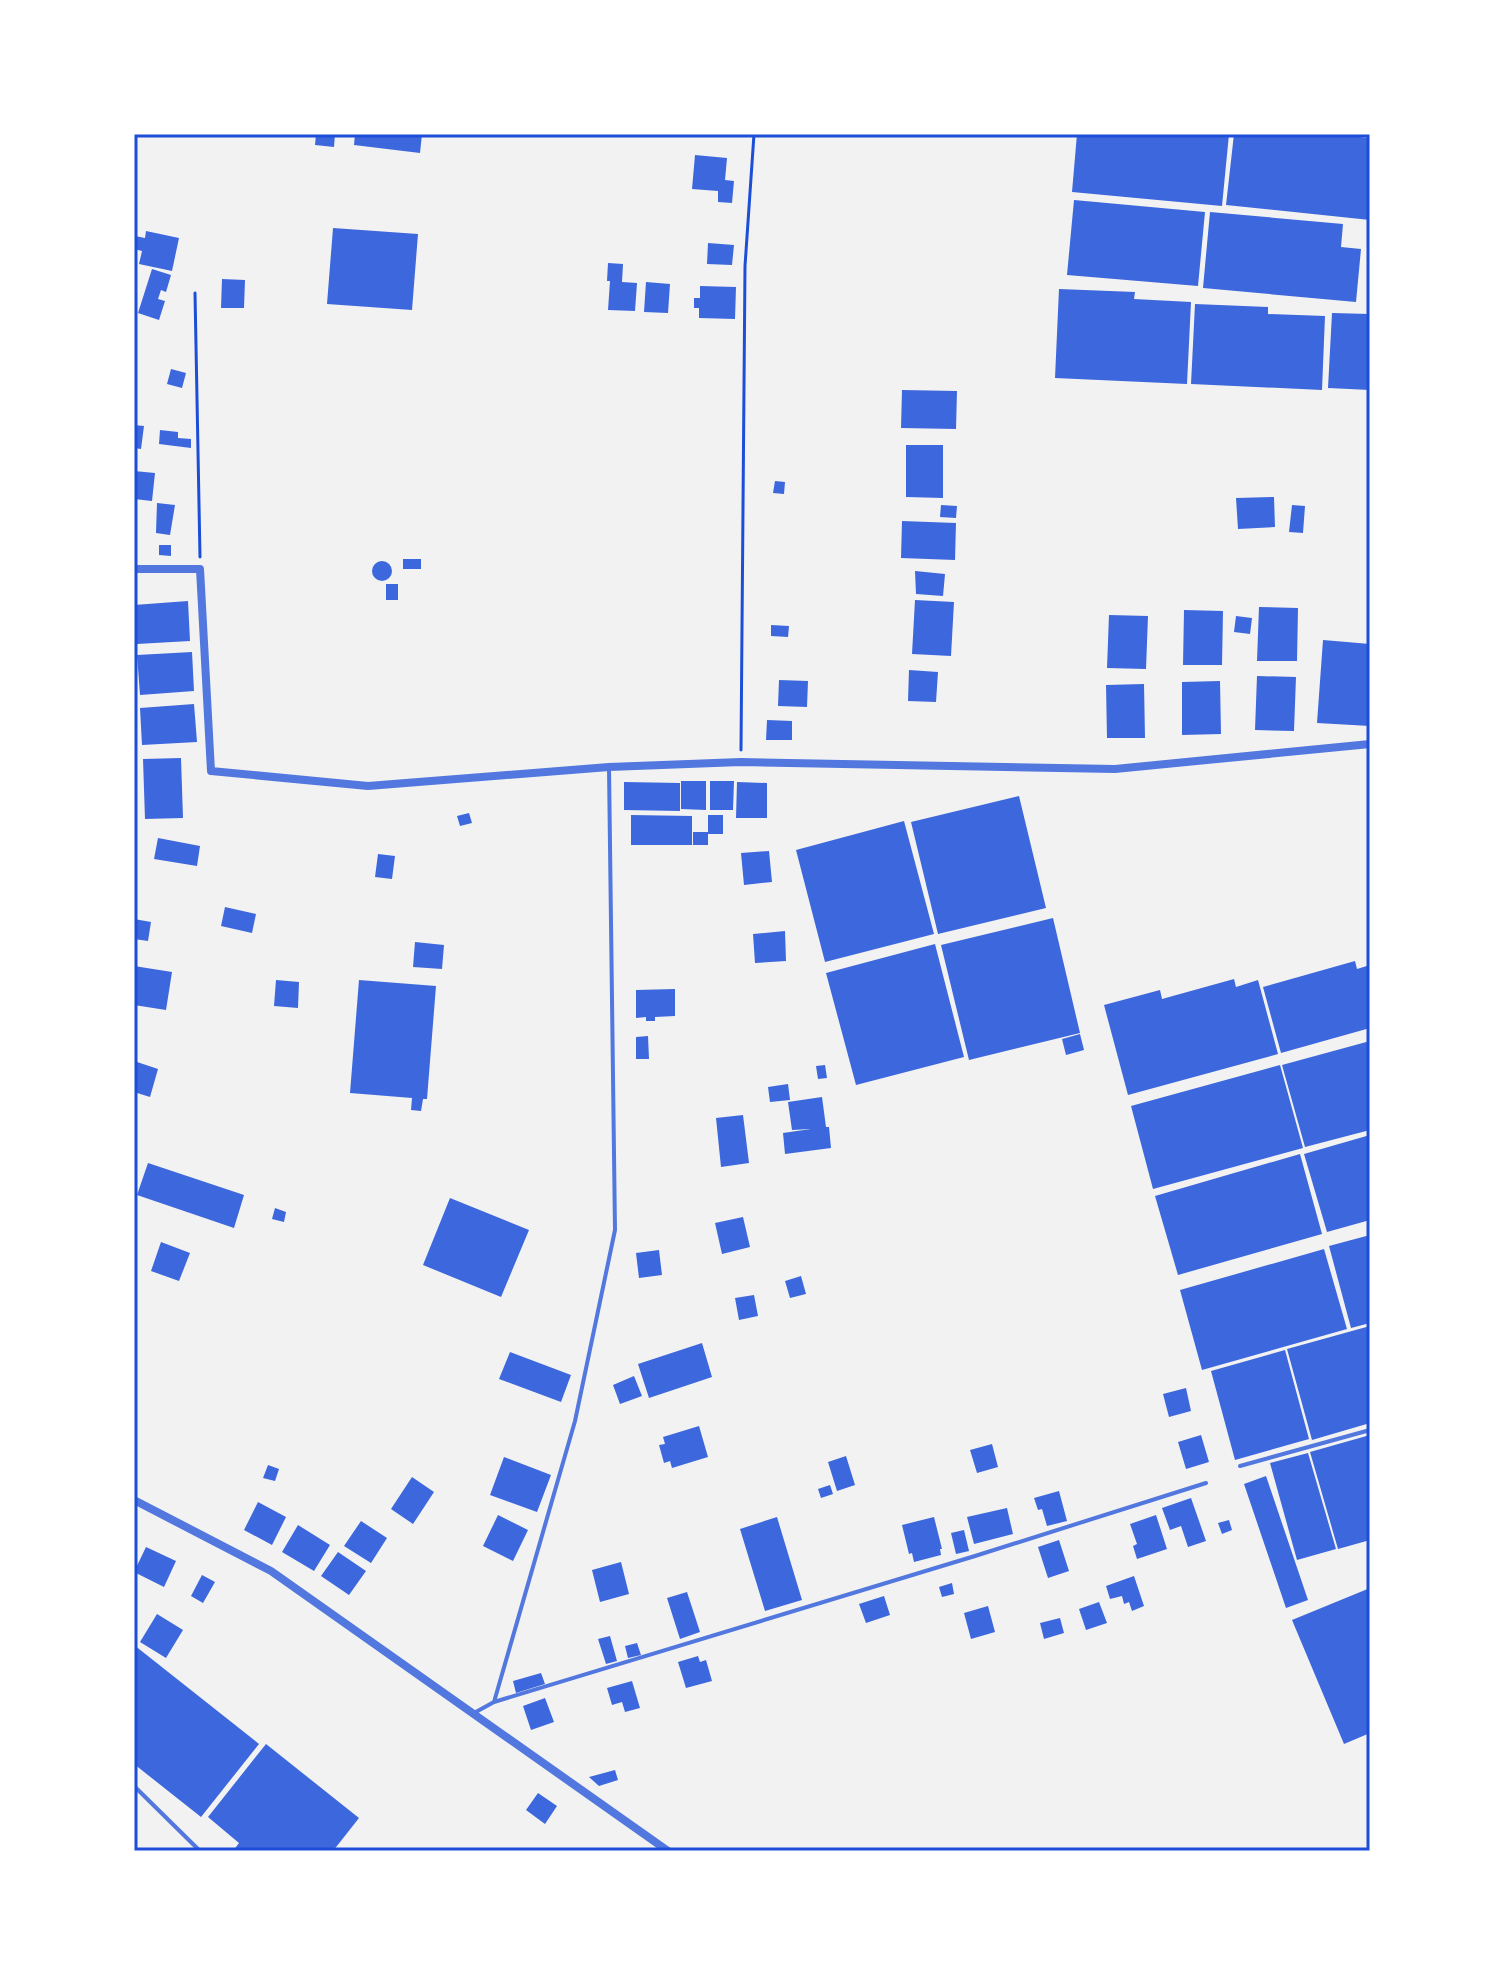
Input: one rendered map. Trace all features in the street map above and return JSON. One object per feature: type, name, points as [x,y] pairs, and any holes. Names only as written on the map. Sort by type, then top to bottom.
[{"type":"street","points":[[134,569],[200,569],[211,771],[368,786],[609,767],[741,762],[1115,769],[1370,744]]},
{"type":"street","points":[[134,1500],[271,1571],[668,1851]]},
{"type":"lane","points":[[494,1702],[575,1421],[615,1230],[609,767]]},
{"type":"lane","points":[[1240,1466],[1370,1430]]},
{"type":"lane","points":[[474,1713],[494,1702],[1206,1483]]},
{"type":"lane","points":[[134,1786],[200,1851]]},
{"type":"path","points":[[741,762],[745,266],[754,134]]},
{"type":"path","points":[[195,293],[200,569]]},
{"type":"building","points":[[316,134],[335,134],[334,147],[315,145]]},
{"type":"building","points":[[355,134],[422,134],[420,153],[354,145]]},
{"type":"building","points":[[1077,134],[1229,134],[1222,206],[1072,192]]},
{"type":"building","points":[[1234,134],[1329,134],[1370,138],[1370,220],[1226,205]]},
{"type":"building","points":[[695,155],[727,158],[725,180],[734,181],[732,203],[718,202],[718,191],[692,189]]},
{"type":"building","points":[[1074,200],[1205,212],[1198,286],[1067,275]]},
{"type":"building","points":[[1210,212],[1343,224],[1341,247],[1361,249],[1356,302],[1203,288]]},
{"type":"building","points":[[333,228],[418,234],[412,310],[327,304]]},
{"type":"building","points":[[146,231],[179,238],[172,271],[139,264],[142,251],[134,249],[135,236],[145,238]]},
{"type":"building","points":[[708,243],[734,245],[732,265],[707,264]]},
{"type":"building","points":[[608,263],[623,264],[622,282],[637,283],[635,311],[608,310]]},
{"type":"building","points":[[152,269],[171,275],[166,292],[161,290],[158,299],[165,301],[159,320],[138,313]]},
{"type":"building","points":[[222,279],[245,280],[244,308],[221,308]]},
{"type":"building","points":[[646,282],[670,284],[668,313],[644,312]]},
{"type":"building","points":[[700,286],[736,287],[735,319],[699,318],[699,308],[694,308],[694,298],[700,298]]},
{"type":"building","points":[[1059,289],[1135,292],[1134,299],[1191,302],[1187,384],[1055,378]]},
{"type":"building","points":[[1195,304],[1268,307],[1268,314],[1325,316],[1322,390],[1191,384]]},
{"type":"building","points":[[1332,313],[1370,314],[1370,390],[1328,388]]},
{"type":"building","points":[[171,369],[186,373],[182,388],[167,384]]},
{"type":"building","points":[[902,390],[957,391],[956,429],[901,428]]},
{"type":"building","points":[[134,425],[144,426],[141,449],[134,448]]},
{"type":"building","points":[[160,430],[178,432],[178,438],[191,439],[191,448],[159,444]]},
{"type":"building","points":[[906,445],[943,445],[943,498],[906,497]]},
{"type":"building","points":[[134,471],[155,473],[152,501],[134,499]]},
{"type":"building","points":[[775,481],[785,482],[784,494],[773,493]]},
{"type":"building","points":[[1274,497],[1275,527],[1238,529],[1236,498]]},
{"type":"building","points":[[157,503],[175,505],[170,535],[156,533]]},
{"type":"building","points":[[941,505],[957,506],[956,518],[940,517]]},
{"type":"building","points":[[1292,505],[1305,506],[1303,533],[1289,532]]},
{"type":"building","points":[[902,521],[956,523],[955,560],[901,558]]},
{"type":"building","points":[[159,545],[171,545],[171,556],[159,555]]},
{"type":"building","points":[[403,559],[421,559],[421,569],[403,569]]},
{"type":"building","points":[[382,561],[389,564],[392,571],[389,578],[382,581],[375,578],[372,571],[375,564]]},
{"type":"building","points":[[915,571],[945,574],[943,596],[916,594]]},
{"type":"building","points":[[386,584],[398,584],[398,600],[386,600]]},
{"type":"building","points":[[915,600],[954,602],[951,656],[912,654]]},
{"type":"building","points":[[188,601],[190,641],[137,644],[134,605]]},
{"type":"building","points":[[1259,607],[1298,608],[1297,661],[1257,661]]},
{"type":"building","points":[[1184,610],[1223,611],[1222,665],[1183,665]]},
{"type":"building","points":[[1109,615],[1148,616],[1146,669],[1107,668]]},
{"type":"building","points":[[1236,616],[1252,618],[1250,634],[1234,632]]},
{"type":"building","points":[[771,625],[789,626],[788,637],[771,636]]},
{"type":"building","points":[[1323,640],[1370,644],[1370,726],[1317,723]]},
{"type":"building","points":[[192,652],[194,691],[140,695],[137,655]]},
{"type":"building","points":[[909,670],[938,672],[936,702],[908,701]]},
{"type":"building","points":[[1257,676],[1296,677],[1294,731],[1255,730]]},
{"type":"building","points":[[779,680],[808,681],[807,707],[778,706]]},
{"type":"building","points":[[1220,681],[1221,734],[1182,735],[1182,682]]},
{"type":"building","points":[[1144,684],[1145,738],[1107,738],[1106,685]]},
{"type":"building","points":[[194,704],[197,742],[142,745],[140,708]]},
{"type":"building","points":[[767,720],[792,721],[792,740],[766,740]]},
{"type":"building","points":[[181,758],[183,818],[145,819],[143,759]]},
{"type":"building","points":[[681,781],[706,781],[706,810],[681,809]]},
{"type":"building","points":[[710,781],[734,781],[733,810],[710,810]]},
{"type":"building","points":[[624,782],[680,783],[680,811],[624,810]]},
{"type":"building","points":[[737,782],[767,783],[767,818],[736,818]]},
{"type":"building","points":[[1019,796],[1046,908],[938,934],[911,822]]},
{"type":"building","points":[[469,813],[472,823],[460,826],[457,816]]},
{"type":"building","points":[[631,815],[692,816],[692,845],[631,845]]},
{"type":"building","points":[[708,815],[723,815],[723,834],[708,834]]},
{"type":"building","points":[[904,821],[934,934],[825,962],[796,850]]},
{"type":"building","points":[[693,832],[708,832],[708,845],[693,845]]},
{"type":"building","points":[[158,838],[200,846],[197,866],[154,859]]},
{"type":"building","points":[[769,851],[772,882],[744,885],[741,853]]},
{"type":"building","points":[[378,854],[395,856],[392,879],[375,877]]},
{"type":"building","points":[[225,907],[256,914],[252,933],[221,926]]},
{"type":"building","points":[[1053,918],[1080,1033],[969,1060],[941,945]]},
{"type":"building","points":[[134,919],[151,922],[148,941],[134,939]]},
{"type":"building","points":[[785,931],[786,961],[755,963],[753,934]]},
{"type":"building","points":[[415,942],[444,945],[442,969],[413,967]]},
{"type":"building","points":[[935,944],[964,1057],[856,1085],[826,973]]},
{"type":"building","points":[[1355,961],[1357,969],[1370,965],[1370,1028],[1281,1053],[1263,987]]},
{"type":"building","points":[[134,966],[172,972],[166,1010],[134,1005]]},
{"type":"building","points":[[1234,979],[1236,987],[1258,980],[1278,1054],[1128,1095],[1104,1005],[1160,990],[1162,999]]},
{"type":"building","points":[[276,980],[299,982],[298,1008],[274,1006]]},
{"type":"building","points":[[359,980],[436,986],[427,1099],[423,1099],[421,1111],[411,1110],[412,1098],[350,1093]]},
{"type":"building","points":[[675,989],[675,1016],[655,1017],[655,1021],[646,1021],[646,1017],[636,1018],[636,990]]},
{"type":"building","points":[[1080,1034],[1084,1050],[1066,1055],[1062,1039]]},
{"type":"building","points":[[648,1036],[649,1059],[636,1059],[636,1037]]},
{"type":"building","points":[[1370,1041],[1370,1130],[1305,1147],[1282,1065]]},
{"type":"building","points":[[134,1061],[158,1069],[150,1097],[134,1092]]},
{"type":"building","points":[[825,1065],[827,1078],[818,1079],[816,1066]]},
{"type":"building","points":[[1280,1065],[1303,1148],[1153,1189],[1131,1106]]},
{"type":"building","points":[[788,1084],[790,1100],[770,1102],[768,1087]]},
{"type":"building","points":[[822,1097],[831,1148],[785,1154],[783,1133],[811,1129],[792,1130],[788,1102]]},
{"type":"building","points":[[743,1115],[749,1163],[721,1167],[716,1118]]},
{"type":"building","points":[[1370,1135],[1370,1220],[1327,1232],[1304,1154]]},
{"type":"building","points":[[1300,1154],[1322,1234],[1178,1275],[1155,1196]]},
{"type":"building","points":[[148,1163],[244,1195],[234,1228],[137,1195]]},
{"type":"building","points":[[450,1198],[529,1230],[501,1297],[423,1265]]},
{"type":"building","points":[[275,1208],[286,1212],[284,1222],[272,1219]]},
{"type":"building","points":[[743,1217],[750,1247],[722,1254],[715,1223]]},
{"type":"building","points":[[1370,1235],[1370,1323],[1351,1328],[1329,1246]]},
{"type":"building","points":[[161,1242],[190,1253],[179,1281],[151,1271]]},
{"type":"building","points":[[1324,1249],[1347,1329],[1202,1370],[1180,1290]]},
{"type":"building","points":[[659,1250],[662,1275],[639,1278],[636,1253]]},
{"type":"building","points":[[801,1276],[806,1294],[790,1298],[785,1281]]},
{"type":"building","points":[[754,1295],[758,1316],[739,1320],[735,1298]]},
{"type":"building","points":[[1370,1326],[1370,1423],[1312,1440],[1287,1349]]},
{"type":"building","points":[[702,1343],[712,1377],[649,1398],[638,1364]]},
{"type":"building","points":[[1285,1350],[1309,1439],[1235,1460],[1211,1371]]},
{"type":"building","points":[[510,1352],[571,1375],[561,1402],[499,1379]]},
{"type":"building","points":[[634,1376],[642,1396],[620,1404],[613,1385]]},
{"type":"building","points":[[1186,1388],[1191,1411],[1169,1417],[1163,1394]]},
{"type":"building","points":[[699,1426],[708,1457],[672,1468],[670,1461],[664,1463],[659,1445],[665,1444],[663,1437]]},
{"type":"building","points":[[1201,1435],[1209,1462],[1186,1469],[1178,1442]]},
{"type":"building","points":[[1370,1435],[1370,1540],[1338,1549],[1310,1452]]},
{"type":"building","points":[[992,1444],[998,1467],[977,1473],[970,1450]]},
{"type":"building","points":[[1308,1453],[1336,1549],[1297,1560],[1270,1463]]},
{"type":"building","points":[[846,1456],[855,1485],[837,1491],[828,1462]]},
{"type":"building","points":[[504,1457],[551,1475],[537,1512],[490,1495]]},
{"type":"building","points":[[268,1465],[279,1469],[275,1481],[263,1478]]},
{"type":"building","points":[[1266,1476],[1308,1600],[1286,1608],[1244,1484]]},
{"type":"building","points":[[412,1477],[434,1492],[413,1524],[391,1509]]},
{"type":"building","points":[[830,1485],[833,1494],[821,1498],[818,1489]]},
{"type":"building","points":[[1059,1491],[1067,1521],[1047,1526],[1042,1509],[1038,1510],[1034,1498]]},
{"type":"building","points":[[1191,1498],[1206,1541],[1188,1547],[1181,1526],[1170,1530],[1162,1508]]},
{"type":"building","points":[[258,1502],[286,1517],[272,1545],[244,1530]]},
{"type":"building","points":[[1007,1508],[1013,1534],[974,1544],[967,1517]]},
{"type":"building","points":[[498,1515],[528,1530],[513,1561],[483,1546]]},
{"type":"building","points":[[1156,1515],[1167,1549],[1137,1559],[1133,1546],[1137,1544],[1130,1524]]},
{"type":"building","points":[[777,1517],[802,1600],[765,1611],[740,1529]]},
{"type":"building","points":[[934,1517],[941,1555],[914,1562],[902,1525]]},
{"type":"building","points":[[1229,1520],[1232,1530],[1222,1534],[1218,1523]]},
{"type":"building","points":[[361,1521],[387,1538],[371,1563],[344,1546]]},
{"type":"building","points":[[298,1525],[330,1545],[314,1571],[282,1552]]},
{"type":"building","points":[[964,1530],[969,1551],[956,1554],[951,1533]]},
{"type":"building","points":[[1059,1540],[1069,1571],[1048,1578],[1038,1547]]},
{"type":"building","points":[[146,1547],[176,1561],[164,1587],[134,1572]]},
{"type":"building","points":[[338,1552],[366,1571],[349,1595],[321,1576]]},
{"type":"building","points":[[621,1562],[629,1594],[600,1602],[592,1570]]},
{"type":"building","points":[[202,1575],[215,1582],[203,1603],[191,1596]]},
{"type":"building","points":[[1134,1576],[1144,1606],[1132,1611],[1129,1602],[1124,1604],[1122,1596],[1110,1599],[1106,1586]]},
{"type":"building","points":[[952,1583],[954,1594],[942,1597],[939,1587]]},
{"type":"building","points":[[1370,1588],[1370,1733],[1344,1744],[1292,1620]]},
{"type":"building","points":[[687,1592],[700,1632],[680,1639],[667,1598]]},
{"type":"building","points":[[884,1596],[890,1615],[866,1623],[859,1604]]},
{"type":"building","points":[[1099,1602],[1107,1623],[1086,1630],[1079,1609]]},
{"type":"building","points":[[988,1606],[995,1632],[971,1639],[964,1613]]},
{"type":"building","points":[[157,1614],[183,1630],[166,1658],[140,1642]]},
{"type":"building","points":[[1060,1618],[1064,1633],[1044,1639],[1040,1623]]},
{"type":"building","points":[[610,1636],[617,1661],[606,1664],[598,1639]]},
{"type":"building","points":[[637,1643],[641,1655],[628,1658],[625,1646]]},
{"type":"building","points":[[134,1645],[259,1744],[201,1817],[134,1764]]},
{"type":"building","points":[[698,1656],[700,1662],[706,1660],[712,1681],[686,1688],[678,1662]]},
{"type":"building","points":[[541,1673],[545,1684],[516,1693],[513,1681]]},
{"type":"building","points":[[632,1681],[640,1708],[625,1712],[622,1702],[612,1705],[607,1688]]},
{"type":"building","points":[[545,1698],[554,1722],[531,1730],[523,1706]]},
{"type":"building","points":[[266,1744],[359,1818],[333,1851],[233,1851],[239,1843],[208,1817]]},
{"type":"building","points":[[615,1770],[618,1780],[599,1786],[589,1777]]},
{"type":"building","points":[[538,1793],[557,1806],[545,1824],[526,1810]]}]
